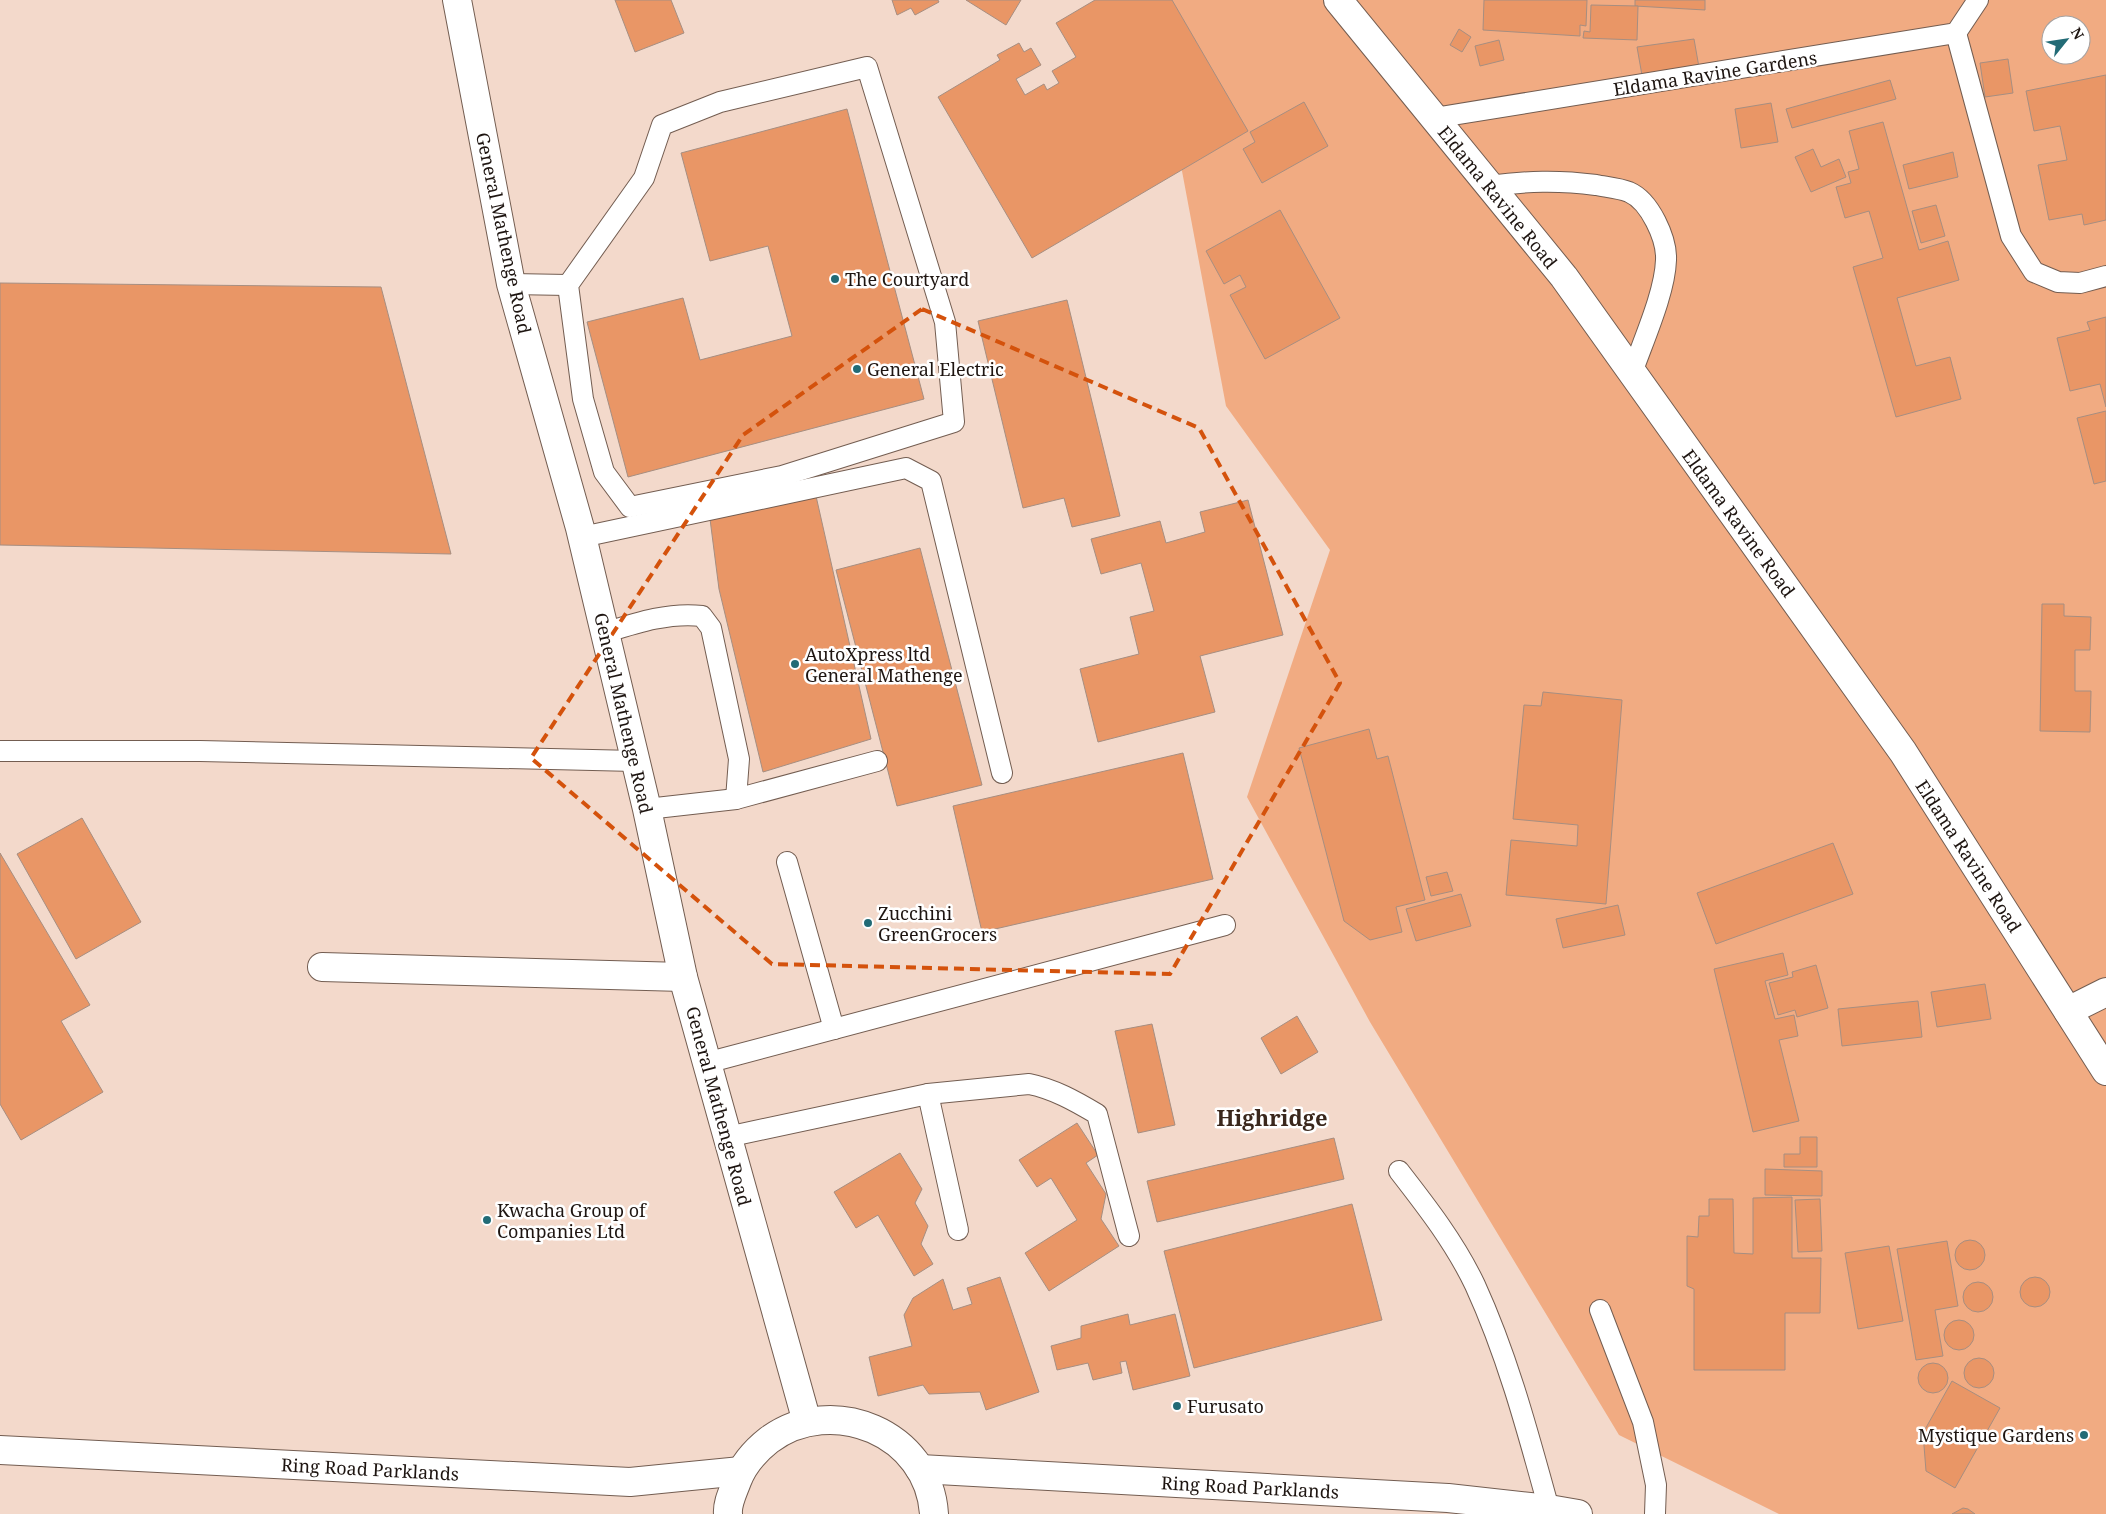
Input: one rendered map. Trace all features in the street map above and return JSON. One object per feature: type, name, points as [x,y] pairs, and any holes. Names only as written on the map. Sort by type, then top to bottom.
[{"type":"street","name":"General Mathenge Road","points":[[457,0],[511,284],[582,537],[647,809],[683,977],[807,1422]]},
{"type":"street","name":"Eldama Ravine Road","points":[[1338,0],[1564,277],[1903,752],[2106,1070]]},
{"type":"street","points":[[322,967],[683,977]]},
{"type":"street","points":[[2068,1011],[2106,992]]},
{"type":"street","points":[[728,1514],[728,1507],[740,1471],[758,1448],[781,1431],[807,1422],[840,1419],[871,1427],[899,1444],[920,1469],[933,1501],[934,1514]]},
{"type":"street","name":"Ring Road Parklands","points":[[0,1450],[630,1482],[740,1471]]},
{"type":"street","name":"Ring Road Parklands","points":[[920,1469],[1448,1498],[1578,1514]]},
{"type":"lane","points":[[1978,0],[1974,9],[1956,33],[2011,236],[2021,255],[2034,272],[2058,282],[2080,283],[2106,276]]},
{"type":"lane","name":"Eldama Ravine Gardens","points":[[1434,118],[1956,33]]},
{"type":"lane","points":[[867,67],[945,322],[954,422],[782,476],[630,507],[604,472],[583,399],[568,285],[644,178],[662,125],[720,102],[867,67]]},
{"type":"lane","points":[[1489,186],[1533,180],[1600,186],[1631,193],[1650,211],[1662,233],[1666,259],[1655,306],[1632,373]]},
{"type":"lane","points":[[511,284],[568,285]]},
{"type":"lane","points":[[582,537],[906,468],[931,481],[1002,772]]},
{"type":"lane","points":[[604,633],[648,620],[685,614],[702,616],[711,628],[738,759],[736,799]]},
{"type":"lane","points":[[0,751],[200,751],[635,762]]},
{"type":"lane","points":[[647,809],[736,799],[877,761]]},
{"type":"lane","points":[[787,862],[834,1029]]},
{"type":"lane","points":[[706,1063],[1225,925]]},
{"type":"lane","points":[[727,1137],[928,1094],[1029,1084],[1059,1094],[1097,1114],[1129,1236]]},
{"type":"lane","points":[[928,1094],[958,1230]]},
{"type":"lane","points":[[1399,1171],[1440,1224],[1474,1284],[1514,1384],[1549,1509]]},
{"type":"lane","points":[[1600,1310],[1643,1422],[1656,1485],[1655,1514]]},
{"type":"highlighted area","points":[[922,309],[1199,428],[1340,683],[1170,974],[772,964],[531,758],[743,435]]},
{"type":"shaded area","points":[[1150,0],[2106,0],[2106,1514],[1779,1514],[1619,1435],[1370,1022],[1247,797],[1330,550],[1226,406]]},
{"type":"building","points":[[615,0],[671,0],[684,33],[635,52]]},
{"type":"building","points":[[892,0],[938,0],[939,2],[915,15],[911,8],[897,15]]},
{"type":"building","points":[[966,0],[1021,0],[1006,25]]},
{"type":"building","points":[[1095,0],[1172,0],[1248,131],[1032,258],[938,97],[1000,60],[997,55],[1019,43],[1024,52],[1031,48],[1041,65],[1016,79],[1025,95],[1044,84],[1047,90],[1059,83],[1052,71],[1076,57],[1056,23]]},
{"type":"building","points":[[1484,0],[1587,0],[1586,26],[1580,25],[1580,36],[1483,30]]},
{"type":"building","points":[[1635,0],[1705,0],[1705,10],[1635,6]]},
{"type":"building","points":[[1591,5],[1638,6],[1637,40],[1583,38],[1584,31],[1590,32]]},
{"type":"building","points":[[1459,29],[1471,37],[1462,52],[1450,45]]},
{"type":"building","points":[[1694,39],[1700,73],[1643,81],[1637,47]]},
{"type":"building","points":[[1499,40],[1504,60],[1480,66],[1475,46]]},
{"type":"building","points":[[2008,59],[2013,93],[1985,97],[1980,63]]},
{"type":"building","points":[[2106,75],[2106,220],[2084,225],[2082,214],[2049,220],[2038,165],[2067,160],[2060,126],[2034,131],[2026,91]]},
{"type":"building","points":[[1890,80],[1896,99],[1792,128],[1786,109]]},
{"type":"building","points":[[1304,102],[1328,146],[1262,183],[1243,149],[1255,142],[1250,132]]},
{"type":"building","points":[[1771,103],[1778,142],[1741,148],[1735,109]]},
{"type":"building","name":"The Courtyard","points":[[847,109],[924,399],[628,477],[587,322],[683,298],[700,360],[792,336],[768,246],[710,261],[681,153]]},
{"type":"building","points":[[1883,122],[1919,250],[1948,241],[1959,280],[1897,298],[1916,366],[1950,357],[1961,399],[1896,417],[1853,267],[1883,258],[1869,211],[1845,218],[1836,187],[1851,183],[1848,172],[1859,169],[1849,131]]},
{"type":"building","points":[[1813,149],[1821,167],[1839,159],[1846,177],[1811,192],[1795,157]]},
{"type":"building","points":[[1953,152],[1958,177],[1909,189],[1903,165]]},
{"type":"building","points":[[1936,205],[1945,236],[1921,243],[1912,211]]},
{"type":"building","points":[[1280,210],[1340,318],[1265,359],[1230,295],[1246,287],[1240,275],[1224,284],[1206,251]]},
{"type":"building","points":[[0,283],[381,287],[451,554],[0,545]]},
{"type":"building","points":[[1067,300],[1120,516],[1072,527],[1064,498],[1023,508],[978,321]]},
{"type":"building","points":[[2106,317],[2106,407],[2100,384],[2070,391],[2057,338],[2090,330],[2087,322]]},
{"type":"building","points":[[2106,411],[2106,481],[2094,484],[2077,418]]},
{"type":"building","name":"AutoXpress ltd General Mathenge","points":[[816,496],[871,739],[763,772],[719,589],[710,519]]},
{"type":"building","points":[[1248,500],[1283,635],[1200,656],[1215,712],[1098,742],[1080,669],[1139,654],[1130,617],[1154,611],[1141,563],[1101,574],[1091,539],[1160,521],[1166,543],[1205,532],[1200,512]]},
{"type":"building","points":[[920,548],[982,785],[897,806],[836,570]]},
{"type":"building","points":[[2042,604],[2064,604],[2064,616],[2091,617],[2090,650],[2075,650],[2075,691],[2091,691],[2090,732],[2040,731]]},
{"type":"building","points":[[1543,692],[1622,700],[1606,904],[1506,895],[1511,840],[1577,846],[1578,825],[1513,819],[1524,705],[1541,706]]},
{"type":"building","points":[[1369,729],[1377,759],[1388,756],[1425,900],[1396,907],[1402,932],[1370,940],[1344,921],[1299,748]]},
{"type":"building","points":[[1183,753],[1213,879],[982,932],[953,806]]},
{"type":"building","points":[[82,818],[141,922],[76,959],[17,854]]},
{"type":"building","points":[[1833,843],[1853,894],[1716,944],[1697,893]]},
{"type":"building","points":[[0,853],[90,1005],[61,1021],[103,1092],[21,1140],[0,1104]]},
{"type":"building","points":[[1447,872],[1453,891],[1431,896],[1426,877]]},
{"type":"building","points":[[1461,894],[1471,926],[1416,941],[1406,909]]},
{"type":"building","points":[[1618,905],[1625,935],[1563,948],[1556,919]]},
{"type":"building","points":[[1783,953],[1788,975],[1765,981],[1775,1019],[1794,1015],[1798,1036],[1779,1040],[1799,1121],[1753,1132],[1714,969]]},
{"type":"building","points":[[1816,965],[1828,1008],[1797,1017],[1795,1010],[1778,1015],[1769,983],[1793,977],[1792,972]]},
{"type":"building","points":[[1985,984],[1991,1019],[1937,1027],[1931,992]]},
{"type":"building","points":[[1918,1001],[1922,1037],[1842,1046],[1838,1009]]},
{"type":"building","points":[[1297,1016],[1318,1052],[1281,1074],[1261,1038]]},
{"type":"building","points":[[1152,1024],[1175,1125],[1138,1133],[1115,1031]]},
{"type":"building","points":[[1077,1123],[1098,1155],[1086,1163],[1106,1194],[1101,1219],[1119,1246],[1049,1291],[1025,1253],[1077,1220],[1051,1178],[1037,1187],[1019,1160]]},
{"type":"building","points":[[1800,1137],[1817,1137],[1817,1167],[1784,1167],[1784,1154],[1800,1154]]},
{"type":"building","points":[[1334,1138],[1344,1179],[1157,1222],[1147,1181]]},
{"type":"building","points":[[900,1153],[922,1189],[915,1203],[928,1226],[921,1244],[933,1264],[914,1276],[878,1215],[856,1228],[834,1192]]},
{"type":"building","points":[[1765,1169],[1822,1171],[1822,1196],[1765,1195]]},
{"type":"building","points":[[1792,1197],[1792,1258],[1821,1258],[1820,1313],[1785,1313],[1785,1370],[1694,1370],[1694,1289],[1687,1286],[1687,1236],[1698,1237],[1699,1216],[1709,1216],[1709,1199],[1733,1199],[1734,1253],[1753,1254],[1753,1198]]},
{"type":"building","points":[[1820,1199],[1822,1251],[1798,1252],[1795,1200]]},
{"type":"building","points":[[1352,1204],[1382,1320],[1194,1368],[1164,1251]]},
{"type":"building","points":[[1970,1240],[1981,1244],[1985,1255],[1981,1266],[1970,1270],[1959,1266],[1955,1255],[1959,1244]]},
{"type":"building","points":[[1947,1241],[1958,1306],[1935,1310],[1943,1356],[1916,1360],[1897,1249]]},
{"type":"building","points":[[1889,1246],[1903,1321],[1858,1329],[1845,1253]]},
{"type":"building","points":[[1000,1277],[1039,1392],[986,1410],[980,1392],[929,1394],[923,1385],[878,1396],[869,1357],[912,1346],[904,1315],[913,1298],[943,1279],[953,1310],[972,1304],[967,1288]]},
{"type":"building","points":[[2035,1277],[2046,1281],[2050,1292],[2046,1303],[2035,1307],[2024,1303],[2020,1292],[2024,1281]]},
{"type":"building","points":[[1978,1282],[1989,1286],[1993,1297],[1989,1308],[1978,1312],[1967,1308],[1963,1297],[1967,1286]]},
{"type":"building","points":[[1128,1314],[1130,1325],[1175,1314],[1190,1376],[1133,1390],[1126,1361],[1120,1362],[1122,1373],[1093,1380],[1088,1363],[1057,1370],[1051,1346],[1081,1338],[1081,1326]]},
{"type":"building","points":[[1959,1320],[1970,1324],[1974,1335],[1970,1346],[1959,1350],[1948,1346],[1944,1335],[1948,1324]]},
{"type":"building","points":[[1979,1358],[1990,1362],[1994,1373],[1990,1384],[1979,1388],[1968,1384],[1964,1373],[1968,1362]]},
{"type":"building","points":[[1933,1363],[1944,1367],[1948,1378],[1944,1389],[1933,1393],[1922,1389],[1918,1378],[1922,1367]]},
{"type":"building","points":[[1952,1381],[2000,1408],[1955,1488],[1926,1471],[1923,1433]]},
{"type":"building","points":[[1963,1508],[1968,1509],[1975,1514],[1952,1514]]},
{"type":"place","name":"The Courtyard","points":[[835,279]]},
{"type":"place","name":"General Electric","points":[[857,369]]},
{"type":"place","name":"AutoXpress ltd General Mathenge","points":[[795,664]]},
{"type":"place","name":"Zucchini GreenGrocers","points":[[868,923]]},
{"type":"place","name":"Kwacha Group of Companies Ltd","points":[[487,1220]]},
{"type":"place","name":"Furusato","points":[[1177,1406]]},
{"type":"place","name":"Mystique Gardens","points":[[2084,1435]]},
{"type":"district","name":"Highridge","points":[[1272,1117]]}]
